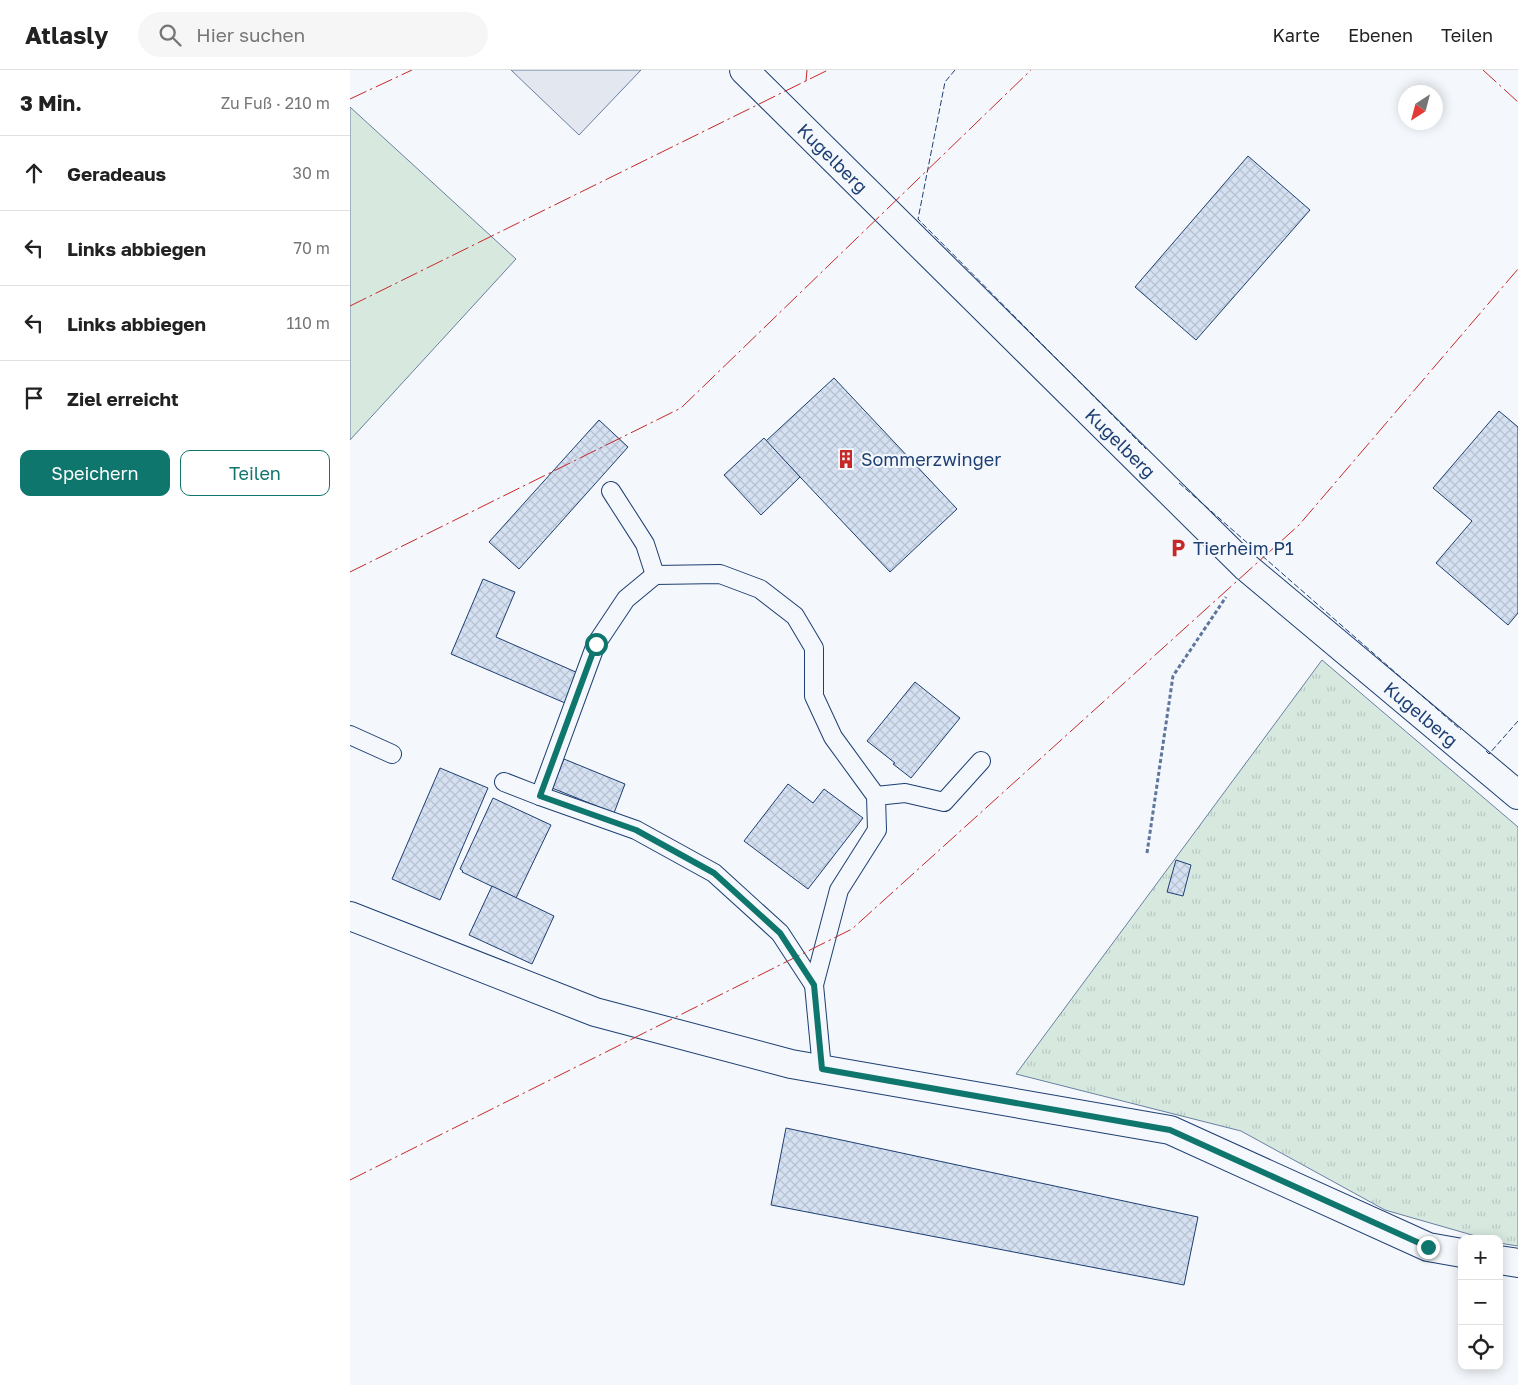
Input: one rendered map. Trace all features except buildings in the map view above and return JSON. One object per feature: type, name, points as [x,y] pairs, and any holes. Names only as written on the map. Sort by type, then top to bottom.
[{"type":"street","name":"Kugelberg","points":[[744,70],[1246,567],[1518,795]]},
{"type":"street","points":[[350,916],[595,1012],[790,1064],[1170,1130],[1428,1247],[1458,1252]]},
{"type":"street","points":[[1503,1261],[1518,1263]]},
{"type":"lane","points":[[611,491],[645,544],[655,575]]},
{"type":"lane","points":[[540,796],[596,644],[626,599],[655,575],[720,574],[760,588],[795,616],[814,648],[814,696],[833,737],[876,796],[877,830],[839,890],[814,985],[822,1069]]},
{"type":"lane","points":[[350,735],[392,754]]},
{"type":"lane","points":[[876,796],[905,793],[944,802],[981,761]]},
{"type":"lane","points":[[504,782],[636,830],[714,873],[780,933],[814,985]]},
{"type":"path","points":[[1147,853],[1173,676],[1246,567]]},
{"type":"green space","points":[[350,107],[516,259],[350,440]]},
{"type":"green space","points":[[1322,660],[1518,827],[1518,1246],[1503,1244],[1503,1235],[1472,1235],[1385,1210],[1241,1131],[1016,1074]]},
{"type":"shaded area","points":[[511,70],[641,70],[579,135]]},
{"type":"fence","points":[[955,70],[945,82],[918,219],[1146,449]]},
{"type":"fence","points":[[1179,483],[1461,730]]},
{"type":"fence","points":[[1486,751],[1489,754],[1518,721]]},
{"type":"power","points":[[350,99],[412,70]]},
{"type":"power","points":[[806,81],[807,70]]},
{"type":"power","points":[[350,306],[828,70]]},
{"type":"power","points":[[350,572],[681,408],[1031,70]]},
{"type":"power","points":[[1483,70],[1518,102]]},
{"type":"power","points":[[350,1180],[852,929],[1299,525],[1518,269]]},
{"type":"place","name":"Sommerzwinger","points":[[846,459]]},
{"type":"place","name":"Tierheim P1","points":[[1178,548]]},
{"type":"route","points":[[596,644],[540,796],[636,830],[714,873],[780,933],[814,985],[822,1069],[1170,1130],[1428,1247]]}]
